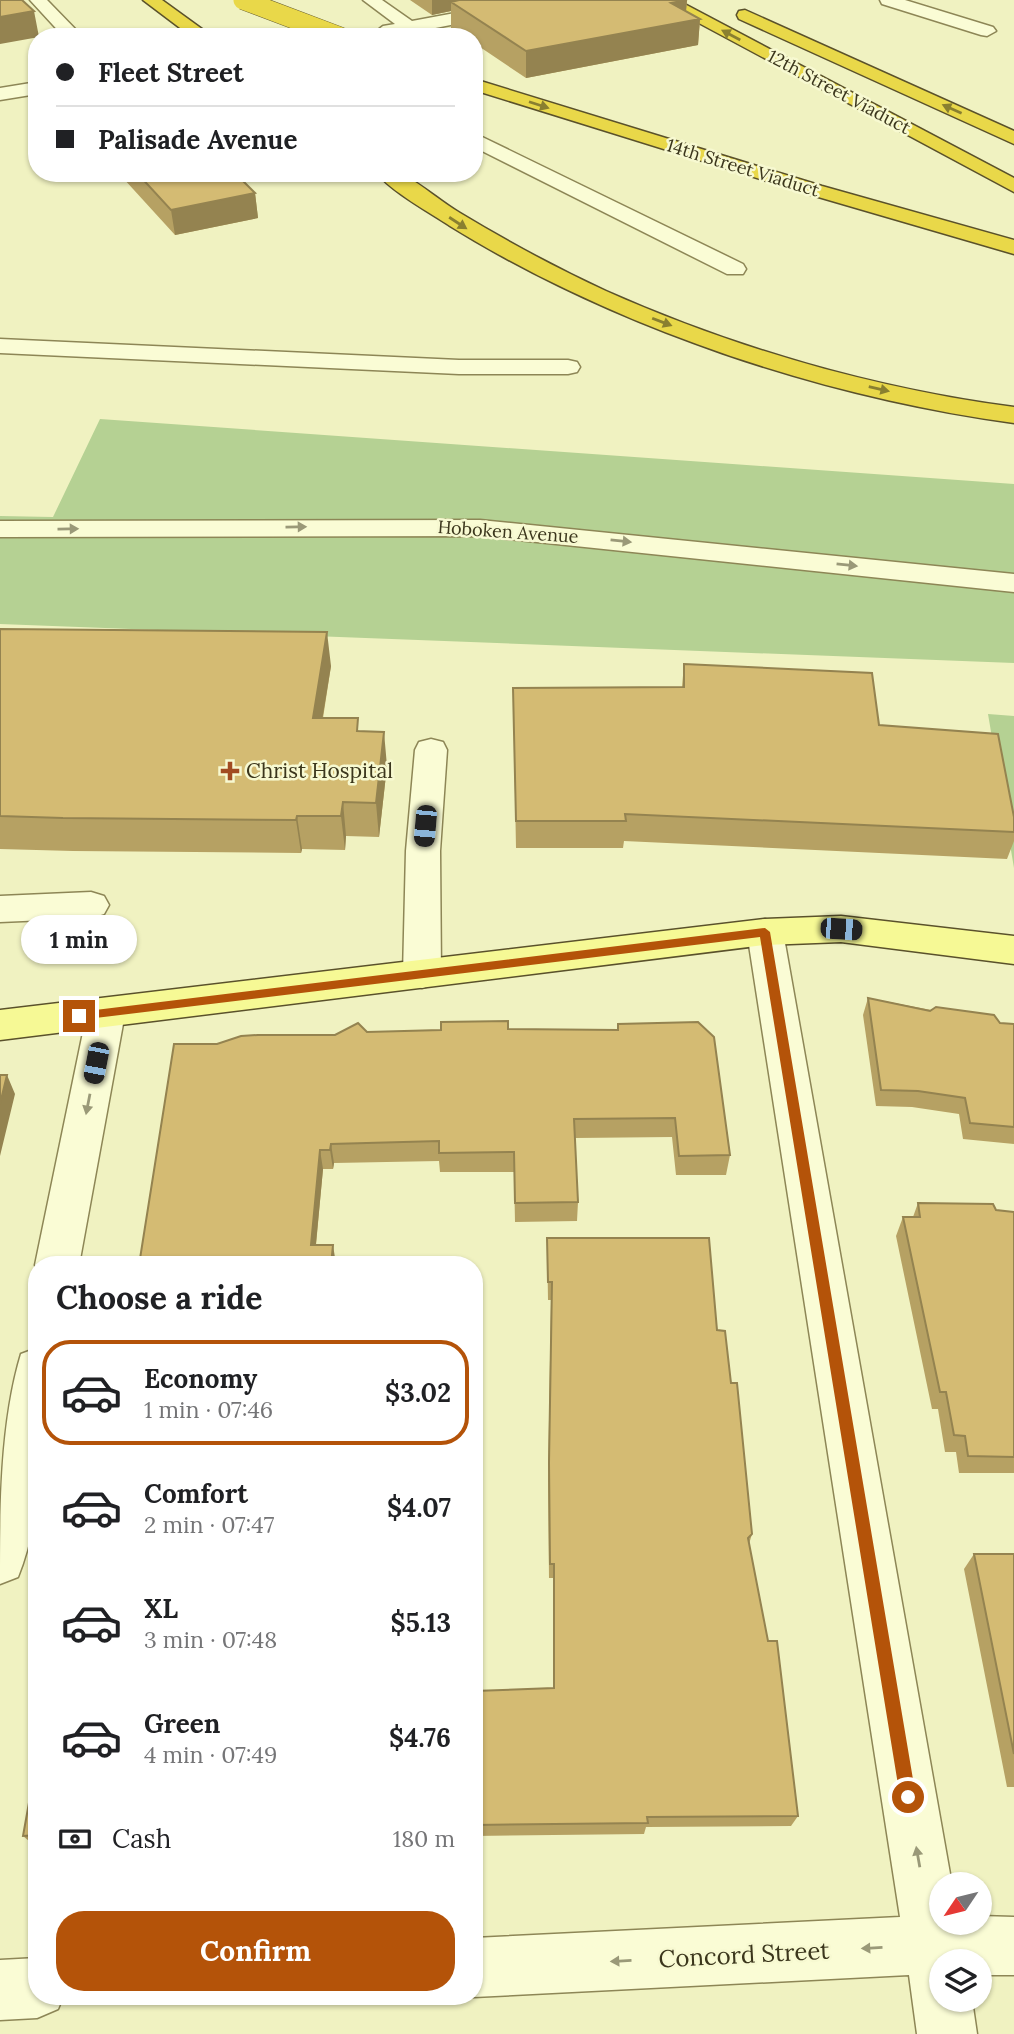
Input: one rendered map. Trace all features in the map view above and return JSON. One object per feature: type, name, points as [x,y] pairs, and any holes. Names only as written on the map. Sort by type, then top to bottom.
[{"type":"highway","points":[[151,0],[191,28]]},
{"type":"highway","name":"12th Street Viaduct","points":[[664,0],[1014,186]]},
{"type":"highway","points":[[243,2],[316,28]]},
{"type":"highway","points":[[724,6],[1014,138]]},
{"type":"highway","points":[[792,67],[1014,173]]},
{"type":"highway","name":"14th Street Viaduct","points":[[483,87],[815,190],[1014,247]]},
{"type":"highway","points":[[400,182],[466,228],[510,254],[561,280],[646,316],[716,342],[821,374],[907,396],[1014,415]]},
{"type":"highway","points":[[815,190],[1014,260]]},
{"type":"main road","points":[[0,1025],[765,932],[841,929],[1014,950]]},
{"type":"street","points":[[38,0],[65,28]]},
{"type":"street","points":[[371,0],[409,26]]},
{"type":"street","points":[[402,28],[552,0]]},
{"type":"street","points":[[888,0],[987,30]]},
{"type":"street","points":[[243,2],[288,28]]},
{"type":"street","points":[[0,94],[28,89]]},
{"type":"street","points":[[483,143],[735,269]]},
{"type":"street","points":[[0,346],[459,367],[568,367]]},
{"type":"street","name":"Hoboken Avenue","points":[[0,529],[480,528],[1014,583]]},
{"type":"street","points":[[422,974],[423,851],[431,750]]},
{"type":"street","points":[[0,909],[91,905]]},
{"type":"street","points":[[765,932],[934,1949]]},
{"type":"street","points":[[59,1256],[106,1013]]},
{"type":"street","points":[[0,1559],[28,1415]]},
{"type":"street","name":"Concord Street","points":[[992,1956],[1014,1946]]},
{"type":"street","name":"Concord Street","points":[[483,1968],[929,1981]]},
{"type":"street","points":[[0,1990],[28,1988]]},
{"type":"street","points":[[944,2012],[947,2034]]},
{"type":"green space","points":[[100,419],[1014,484],[1014,663],[0,624],[0,516],[53,517]]},
{"type":"green space","points":[[988,714],[1014,716],[1014,868]]},
{"type":"building","points":[[0,0],[22,0],[34,11],[0,17]]},
{"type":"building","points":[[687,0],[671,3],[700,19],[526,51],[451,2]]},
{"type":"building","points":[[145,182],[244,182],[255,193],[171,210]]},
{"type":"building","points":[[0,629],[327,632],[313,718],[358,718],[357,731],[384,732],[376,803],[343,802],[341,816],[297,816],[296,820],[0,816]]},
{"type":"building","points":[[684,664],[872,673],[879,725],[998,734],[1014,817],[1014,832],[625,814],[626,821],[516,821],[513,688],[684,687]]},
{"type":"building","points":[[868,998],[930,1011],[936,1007],[994,1015],[1000,1023],[1014,1024],[1014,1127],[970,1123],[965,1098],[918,1091],[881,1090]]},
{"type":"building","points":[[508,1021],[508,1029],[618,1030],[618,1024],[698,1022],[714,1037],[730,1155],[679,1156],[675,1118],[574,1119],[578,1202],[515,1203],[514,1152],[439,1153],[439,1141],[331,1144],[330,1150],[320,1150],[311,1245],[333,1245],[332,1256],[140,1256],[174,1044],[217,1044],[241,1036],[258,1035],[335,1035],[358,1023],[367,1032],[441,1030],[441,1022]]},
{"type":"building","points":[[0,1075],[7,1075],[0,1104]]},
{"type":"building","points":[[918,1203],[993,1204],[996,1210],[1014,1212],[1014,1457],[968,1456],[965,1436],[954,1435],[946,1392],[940,1392],[903,1217],[920,1217]]},
{"type":"building","points":[[547,1238],[709,1238],[717,1330],[725,1331],[731,1383],[737,1383],[752,1534],[748,1538],[768,1641],[777,1641],[798,1816],[647,1817],[648,1823],[483,1825],[483,1691],[554,1688],[554,1564],[550,1564],[549,1463],[552,1282],[548,1282]]},
{"type":"building","points":[[974,1554],[1014,1554],[1014,1754]]},
{"type":"building","points":[[28,1808],[28,1836],[23,1836]]},
{"type":"place","name":"Christ Hospital","points":[[230,771]]},
{"type":"route","points":[[79,1016],[765,932],[908,1797]]}]
